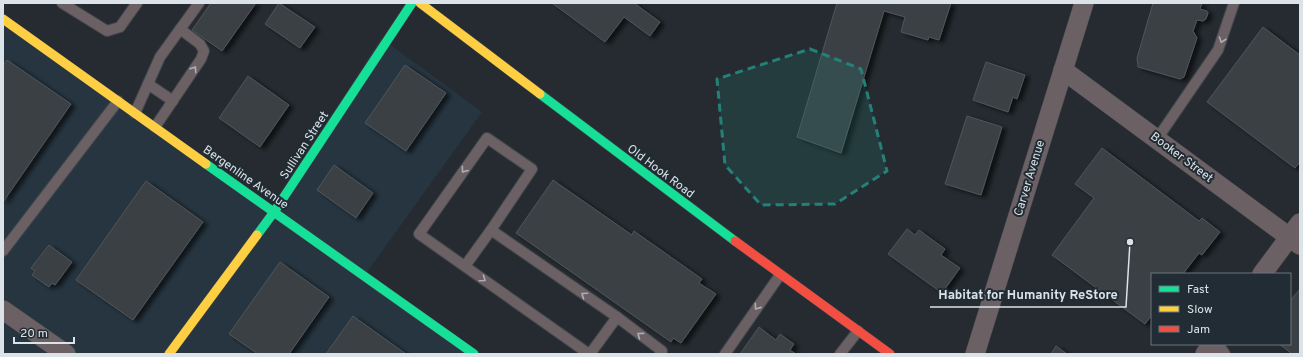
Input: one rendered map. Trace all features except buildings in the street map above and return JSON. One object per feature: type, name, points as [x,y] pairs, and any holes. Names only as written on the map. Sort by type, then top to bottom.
[{"type":"street","name":"Sullivan Street","points":[[169,354],[274,212],[412,3]]},
{"type":"street","name":"Old Hook Road","points":[[420,3],[780,275],[890,354]]},
{"type":"street","name":"Carver Avenue","points":[[975,354],[1084,3]]},
{"type":"street","name":"Bergenline Avenue","points":[[3,19],[474,354]]},
{"type":"street","name":"Booker Street","points":[[1063,70],[1157,139],[1296,235]]},
{"type":"street","points":[[1263,273],[1296,235]]},
{"type":"street","points":[[3,310],[66,354]]},
{"type":"street","points":[[1205,354],[1211,345]]},
{"type":"lane","points":[[62,3],[107,31],[120,27],[137,3]]},
{"type":"lane","points":[[135,113],[160,57],[199,3]]},
{"type":"lane","points":[[1157,139],[1218,50],[1234,3]]},
{"type":"lane","points":[[155,127],[201,59],[204,51],[200,44],[180,29]]},
{"type":"lane","points":[[148,84],[173,102]]},
{"type":"lane","points":[[3,251],[118,101]]},
{"type":"lane","points":[[465,266],[532,169],[487,138],[418,234],[590,354],[617,317]]},
{"type":"lane","points":[[491,230],[617,317],[662,351],[660,354]]},
{"type":"lane","points":[[724,354],[780,275]]},
{"type":"lane","points":[[840,354],[858,331]]},
{"type":"lane","points":[[1219,345],[1225,354]]},
{"type":"highlighted area","points":[[810,49],[861,69],[887,171],[835,204],[761,205],[725,165],[717,79]]},
{"type":"shaded area","points":[[3,15],[273,207],[381,38],[482,112],[363,278],[471,354],[3,354]]},
{"type":"traffic: fast","points":[[257,235],[274,212],[412,3]]},
{"type":"traffic: fast","points":[[540,94],[735,241]]},
{"type":"traffic: fast","points":[[206,164],[474,354]]},
{"type":"traffic: slow","points":[[420,3],[540,94]]},
{"type":"traffic: slow","points":[[3,19],[206,164]]},
{"type":"traffic: slow","points":[[169,354],[257,235]]},
{"type":"traffic: jam","points":[[735,241],[890,354]]},
{"type":"place","name":"Habitat for Humanity ReStore","points":[[1130,242]]}]
